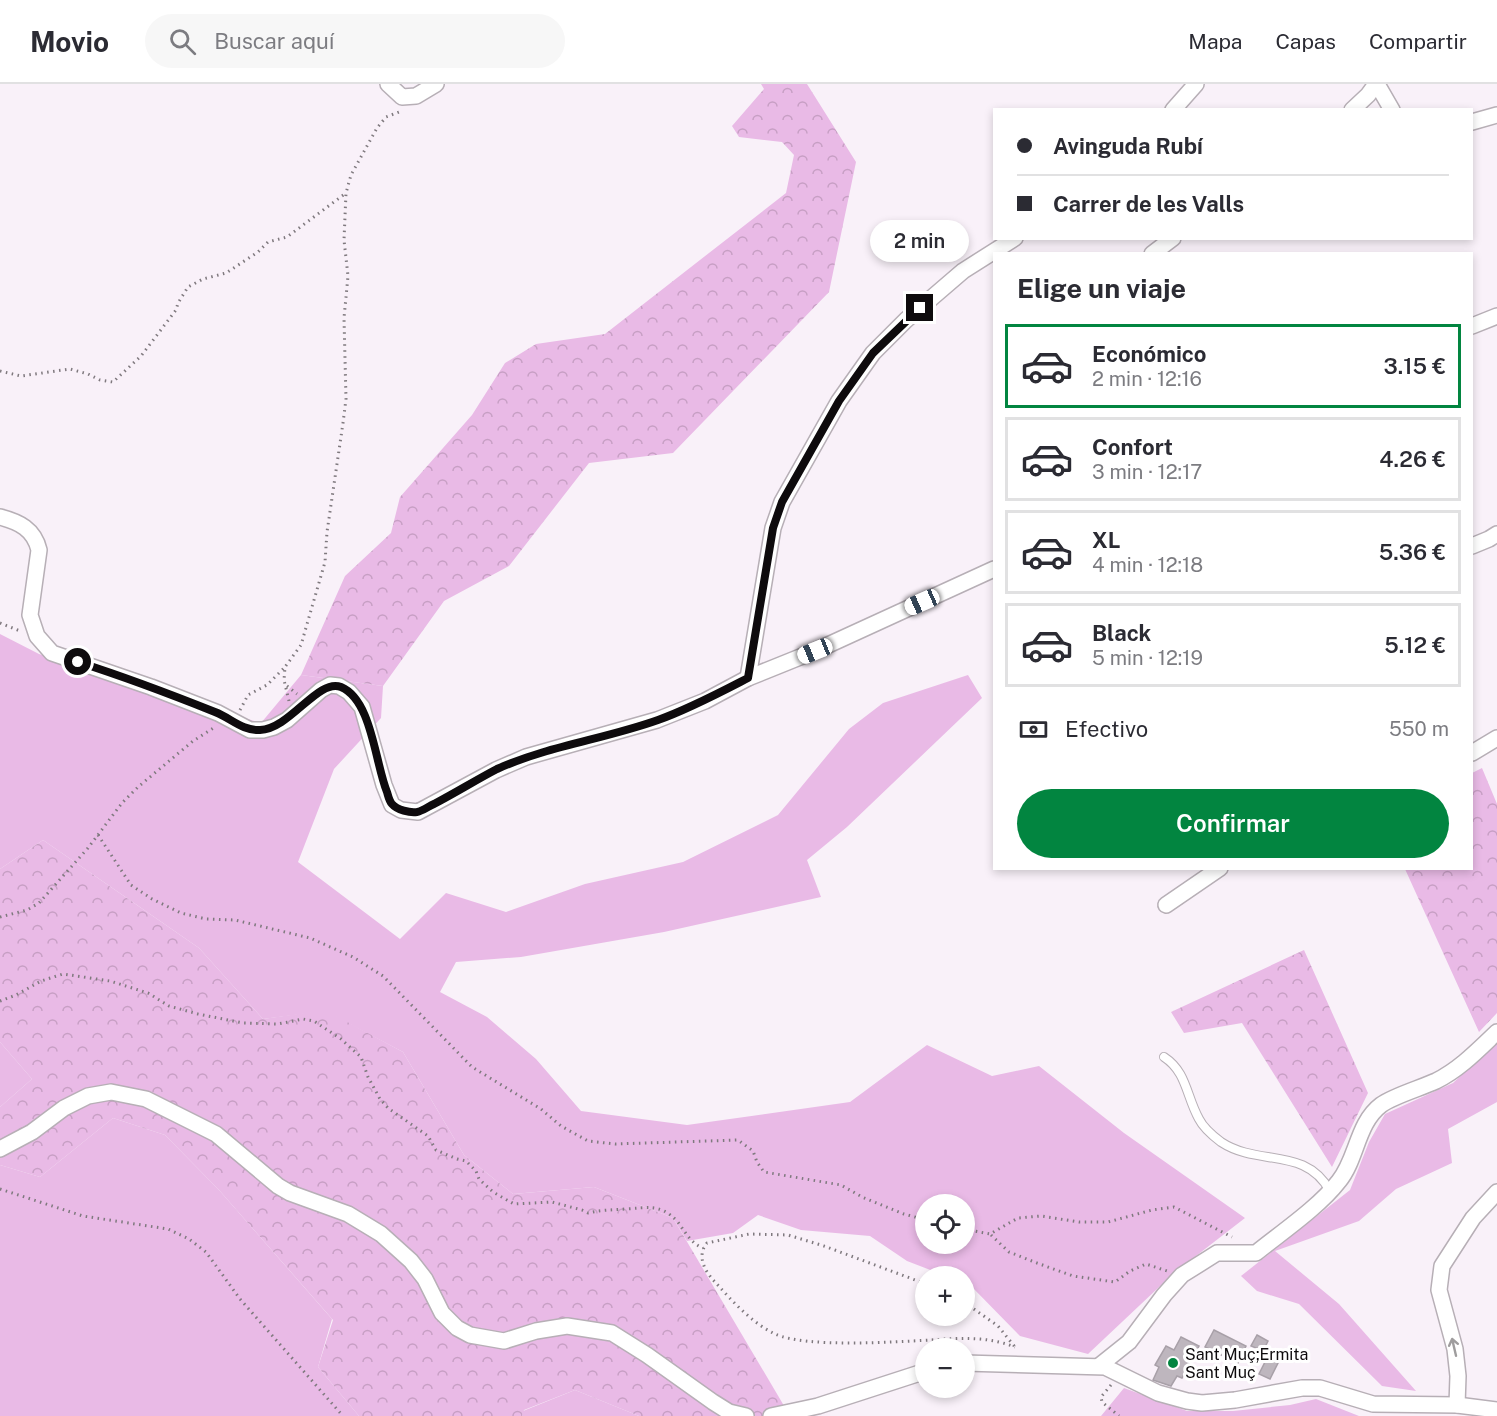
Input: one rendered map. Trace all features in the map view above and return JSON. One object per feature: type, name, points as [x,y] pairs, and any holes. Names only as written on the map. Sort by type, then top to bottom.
[{"type":"street","points":[[390,86],[402,97],[416,96],[436,84]]},
{"type":"street","points":[[1175,108],[1196,84]]},
{"type":"street","points":[[1354,108],[1376,84],[1391,108]]},
{"type":"street","points":[[1473,122],[1497,114]]},
{"type":"street","points":[[748,678],[773,528],[782,502],[839,401],[873,353],[906,320],[963,271],[1012,240]]},
{"type":"street","points":[[1155,252],[1170,240]]},
{"type":"street","points":[[1473,326],[1497,315]]},
{"type":"street","points":[[0,517],[22,525],[33,534],[37,541],[39,550],[30,615],[34,630],[47,648],[59,656],[151,687],[250,730],[263,730],[287,720],[321,690],[330,685],[339,686],[349,692],[362,707],[392,805],[401,810],[418,812],[525,757],[657,720],[705,701],[748,678],[815,651],[993,569]]},
{"type":"street","points":[[1473,546],[1497,534]]},
{"type":"street","points":[[1473,752],[1497,738]]},
{"type":"street","points":[[1166,905],[1217,870]]},
{"type":"street","points":[[1100,1366],[1130,1342],[1179,1279],[1202,1261],[1217,1252],[1256,1253],[1330,1191],[1347,1170],[1358,1139],[1371,1116],[1381,1105],[1455,1070],[1497,1032]]},
{"type":"street","points":[[0,1149],[32,1132],[64,1108],[88,1096],[111,1092],[146,1099],[216,1134],[278,1186],[348,1214],[388,1239],[411,1261],[425,1279],[442,1313],[457,1328],[470,1335],[504,1341],[536,1331],[567,1326],[612,1333],[729,1412],[746,1416]]},
{"type":"street","points":[[1457,1405],[1458,1376],[1455,1349],[1439,1290],[1442,1266],[1473,1218],[1497,1192]]},
{"type":"street","points":[[975,1363],[1100,1366],[1158,1393],[1202,1403],[1224,1402],[1302,1388],[1331,1390],[1366,1402],[1392,1416]]},
{"type":"street","points":[[771,1416],[818,1406],[915,1375]]},
{"type":"street","points":[[1366,1402],[1457,1405],[1497,1410]]},
{"type":"lane","points":[[1164,1057],[1180,1070],[1196,1113],[1209,1132],[1240,1152],[1302,1163],[1318,1174],[1330,1191]]},
{"type":"path","points":[[0,917],[21,912],[39,903],[98,835],[122,803],[146,779],[193,741],[242,708],[248,695],[267,685],[285,667],[301,645],[325,562],[327,532],[339,463],[346,399],[343,349],[348,276],[344,240],[346,193],[351,175],[377,128],[386,117],[396,114],[416,96]]},
{"type":"path","points":[[0,372],[21,376],[70,369],[100,380],[113,382],[141,356],[176,310],[188,287],[203,279],[226,273],[258,252],[268,242],[287,237],[346,193]]},
{"type":"path","points":[[285,667],[284,680],[294,714]]},
{"type":"path","points":[[98,835],[131,885],[152,899],[182,913],[198,917],[235,920],[310,938],[353,957],[382,976],[472,1068],[541,1109],[561,1126],[588,1141],[615,1144],[738,1140],[753,1151],[764,1172],[841,1185],[862,1197],[915,1217]]},
{"type":"path","points":[[0,1000],[16,995],[41,981],[63,974],[110,981],[148,993],[169,1006],[243,1023],[278,1024],[303,1019],[314,1021],[341,1039],[361,1057],[368,1077],[380,1099],[388,1108],[428,1136],[436,1150],[466,1161],[476,1171],[479,1179],[500,1196],[514,1204],[552,1202],[582,1209],[588,1213],[602,1209],[648,1206],[656,1208],[664,1211],[676,1221],[696,1245],[703,1248]]},
{"type":"path","points":[[0,1189],[83,1216],[168,1229],[189,1239],[206,1252],[240,1299],[343,1416]]},
{"type":"path","points":[[990,1234],[1018,1218],[1041,1216],[1079,1222],[1107,1222],[1152,1210],[1174,1207],[1234,1239]]},
{"type":"path","points":[[975,1231],[990,1234],[1009,1252],[1073,1276],[1115,1282],[1146,1264],[1168,1271],[1179,1279]]},
{"type":"path","points":[[915,1280],[788,1235],[749,1234],[707,1243],[703,1248],[703,1264],[712,1279],[724,1292],[741,1309],[770,1331],[792,1339],[828,1342],[898,1342],[980,1338],[997,1340],[1016,1347],[998,1326],[975,1310]]},
{"type":"path","points":[[1119,1416],[1102,1402],[1101,1397],[1122,1375]]},
{"type":"green space","points":[[761,84],[807,84],[856,162],[829,292],[673,453],[589,463],[509,566],[444,601],[383,686],[301,675],[345,576],[391,533],[400,497],[472,415],[505,363],[536,344],[605,334],[786,193],[794,155],[782,142],[739,137],[732,126],[764,89]]},
{"type":"green space","points":[[0,634],[39,654],[261,723],[301,675],[383,686],[381,718],[334,769],[298,862],[400,939],[446,893],[506,912],[585,884],[683,862],[778,815],[849,729],[883,703],[968,675],[982,698],[847,827],[807,860],[821,897],[664,932],[521,957],[456,962],[440,992],[487,1017],[536,1059],[581,1111],[687,1125],[850,1102],[927,1045],[992,1076],[1039,1066],[1124,1133],[1245,1218],[1174,1273],[1088,1354],[1020,1336],[975,1290],[975,1266],[920,1266],[907,1261],[870,1236],[801,1230],[758,1215],[733,1233],[687,1241],[673,1218],[594,1187],[513,1194],[464,1155],[403,1052],[325,1011],[263,1019],[199,948],[43,840],[0,869]]},
{"type":"green space","points":[[1482,768],[1497,804],[1497,1013],[1479,1032],[1405,870],[1473,870],[1473,772]]},
{"type":"green space","points":[[43,840],[199,948],[263,1019],[325,1010],[403,1052],[464,1155],[513,1194],[594,1187],[673,1218],[790,1416],[639,1416],[575,1390],[524,1410],[522,1416],[359,1416],[318,1367],[333,1320],[219,1190],[165,1135],[113,1118],[40,1177],[0,1165],[0,1107],[32,1079],[0,1042],[0,869]]},
{"type":"green space","points":[[1304,950],[1368,1093],[1332,1167],[1242,1023],[1184,1033],[1171,1012]]},
{"type":"green space","points":[[0,1042],[32,1079],[0,1107]]},
{"type":"green space","points":[[1497,1042],[1497,1102],[1448,1129],[1452,1163],[1396,1189],[1359,1221],[1275,1251],[1339,1304],[1416,1391],[1382,1386],[1299,1304],[1257,1291],[1241,1276],[1350,1190],[1369,1142],[1385,1114],[1453,1083]]},
{"type":"green space","points":[[113,1118],[165,1135],[219,1190],[332,1319],[318,1367],[359,1416],[0,1416],[0,1165],[40,1177]]},
{"type":"green space","points":[[1124,1388],[1187,1411],[1233,1411],[1290,1405],[1316,1399],[1359,1416],[1101,1416]]},
{"type":"green space","points":[[575,1390],[639,1416],[522,1416],[523,1411]]},
{"type":"building","points":[[1214,1330],[1246,1346],[1238,1363],[1205,1347]]},
{"type":"building","points":[[1257,1335],[1268,1341],[1263,1351],[1251,1346]]},
{"type":"building","name":"Sant Muç;Ermita Sant Muç","points":[[1181,1337],[1199,1346],[1182,1378],[1177,1376],[1171,1386],[1153,1380],[1159,1367],[1155,1365],[1166,1346],[1174,1350]]},
{"type":"building","points":[[1268,1356],[1279,1361],[1270,1379],[1259,1374]]},
{"type":"place","name":"Sant Muç;Ermita Sant Muç","points":[[1173,1363]]},
{"type":"route","points":[[78,662],[218,713],[250,730],[274,727],[287,720],[321,690],[330,685],[339,686],[349,692],[362,707],[392,805],[401,810],[418,812],[525,757],[657,720],[705,701],[748,678],[773,528],[782,502],[839,401],[873,353],[920,308]]}]
